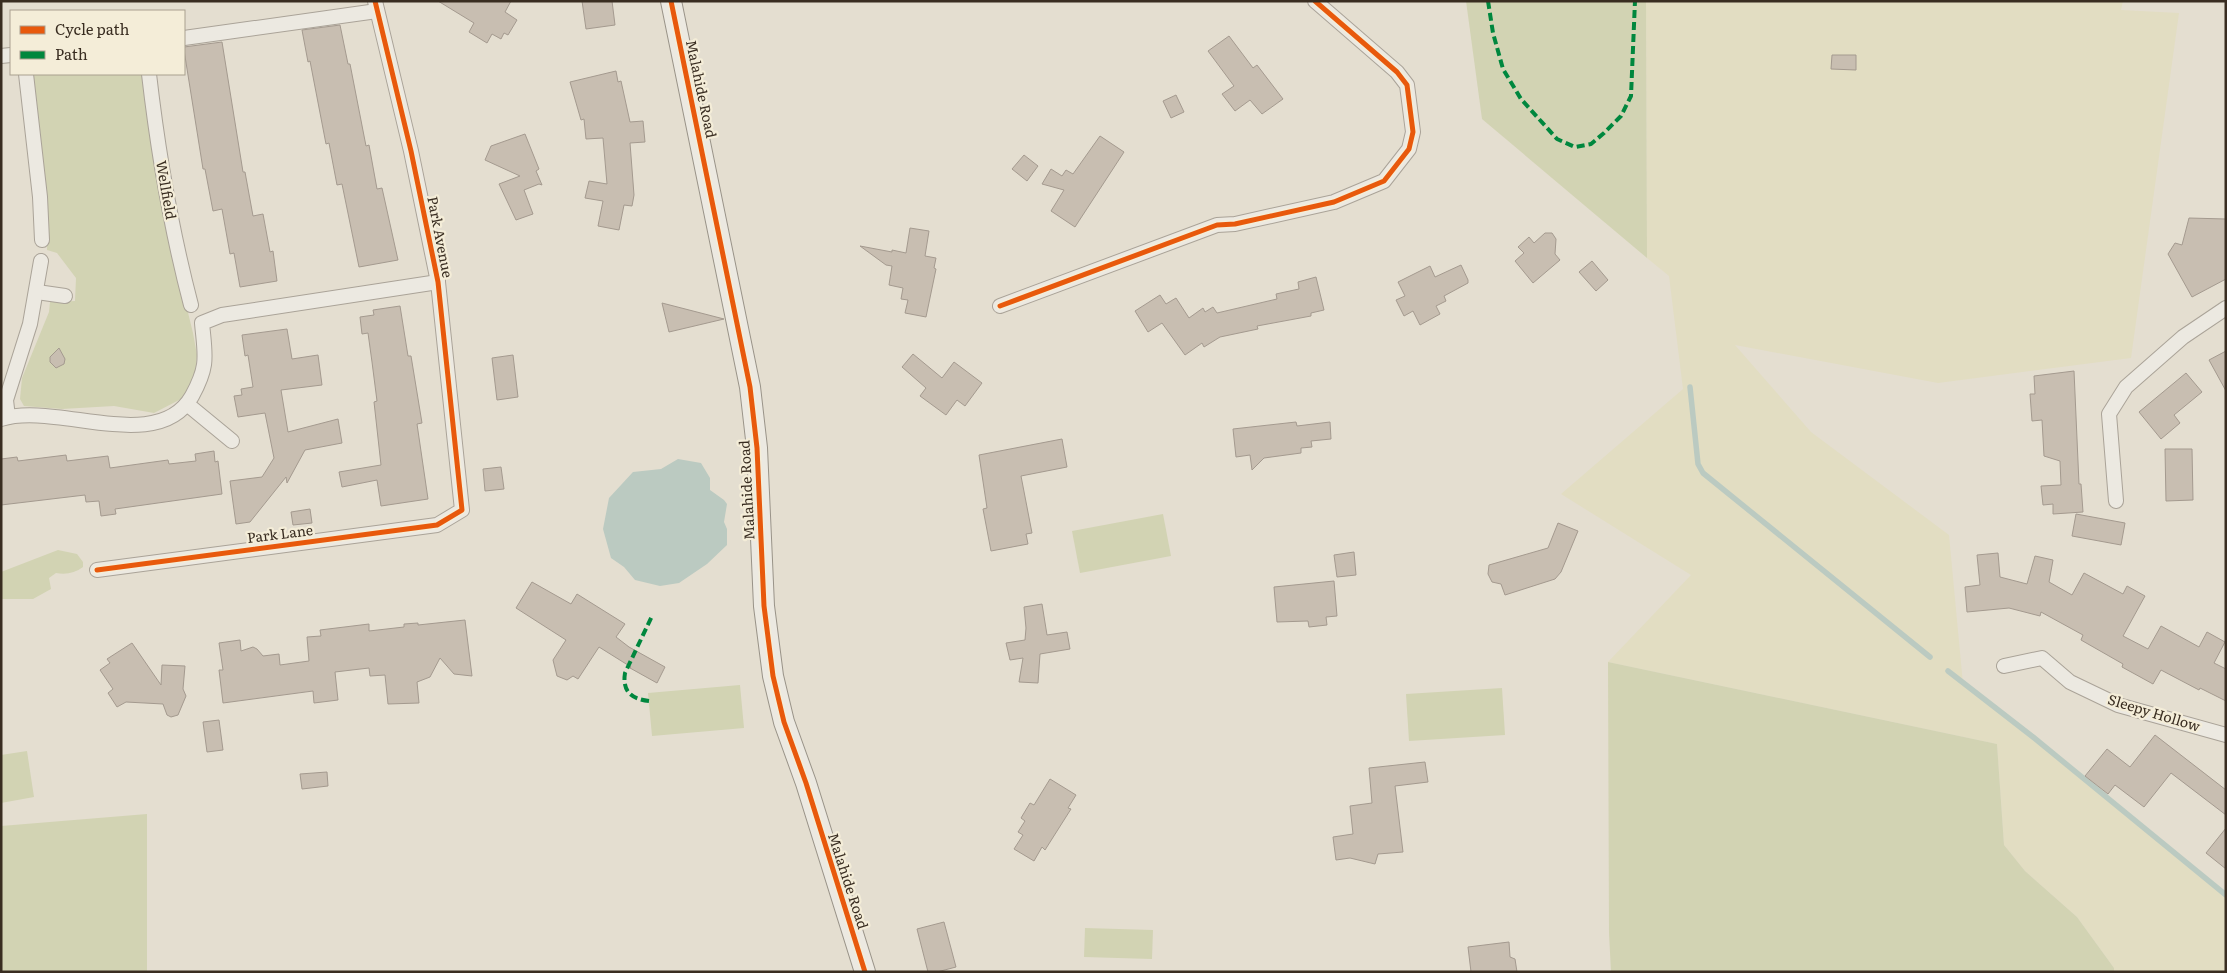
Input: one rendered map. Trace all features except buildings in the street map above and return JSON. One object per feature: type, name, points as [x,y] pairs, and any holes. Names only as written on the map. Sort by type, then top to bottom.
[{"type":"main road","name":"Malahide Road","points":[[671,1],[750,387],[757,448],[764,597],[770,662],[784,722],[806,784],[865,972]]},
{"type":"street","points":[[1000,306],[1217,225],[1235,224],[1334,202],[1384,181],[1409,149],[1413,132],[1407,85],[1397,72],[1315,1]]},
{"type":"street","points":[[185,38],[376,6]]},
{"type":"street","name":"Park Avenue","points":[[376,6],[411,151],[438,282],[462,510]]},
{"type":"street","points":[[26,75],[40,197],[42,240]]},
{"type":"street","name":"Wellfield","points":[[149,75],[155,124],[177,252],[190,305]]},
{"type":"street","points":[[41,261],[30,324],[6,400],[5,418],[22,415],[68,417],[114,424],[152,424],[170,418],[187,404],[205,370],[202,323],[222,315],[438,282]]},
{"type":"street","points":[[37,292],[65,296]]},
{"type":"street","points":[[2116,501],[2109,414],[2126,387],[2183,337],[2226,308]]},
{"type":"street","points":[[187,404],[232,441]]},
{"type":"street","name":"Park Lane","points":[[97,570],[437,525],[462,510]]},
{"type":"street","name":"Sleepy Hollow","points":[[2004,666],[2042,658],[2070,682],[2118,705],[2226,735]]},
{"type":"shaded area","points":[[1646,1],[2123,1],[2121,10],[2179,13],[2131,358],[1938,383],[1735,345],[1811,432],[1949,535],[1963,684],[2226,895],[2226,972],[2114,972],[2114,968],[2077,917],[2025,871],[2004,845],[1997,744],[1608,662],[1691,575],[1561,494],[1683,389],[1669,276],[1647,258]]},
{"type":"shaded area","points":[[678,459],[701,463],[710,478],[710,490],[727,504],[724,522],[727,529],[727,545],[707,564],[679,583],[660,586],[635,580],[624,567],[611,558],[603,529],[609,498],[633,472],[661,469]]},
{"type":"green space","points":[[1466,1],[1646,1],[1647,258],[1482,119]]},
{"type":"green space","points":[[27,75],[145,75],[169,235],[197,355],[195,375],[183,398],[154,413],[114,406],[62,409],[24,406],[20,399],[22,378],[49,312],[50,302],[75,301],[76,278],[57,253],[47,250],[45,185]]},
{"type":"green space","points":[[1163,514],[1171,556],[1080,573],[1072,531]]},
{"type":"green space","points":[[58,550],[77,554],[83,562],[83,567],[70,573],[56,573],[49,578],[51,589],[33,599],[1,599],[1,572]]},
{"type":"green space","points":[[1608,662],[1997,744],[2004,845],[2025,871],[2077,917],[2114,968],[2114,972],[1611,972],[1609,933]]},
{"type":"green space","points":[[740,685],[744,728],[652,736],[648,693]]},
{"type":"green space","points":[[1502,688],[1505,735],[1409,741],[1406,694]]},
{"type":"green space","points":[[27,751],[34,797],[1,803],[1,755]]},
{"type":"green space","points":[[147,814],[147,972],[1,972],[1,826]]},
{"type":"green space","points":[[1085,928],[1153,930],[1152,959],[1084,957]]},
{"type":"waterway","points":[[1690,387],[1698,464],[1703,473],[1930,657]]},
{"type":"waterway","points":[[1948,671],[2033,737],[2226,895]]},
{"type":"marked path","points":[[1488,1],[1493,33],[1503,69],[1521,99],[1557,139],[1575,147],[1591,144],[1604,133],[1621,116],[1631,96],[1635,1]]},
{"type":"marked path","points":[[649,701],[633,696],[627,690],[624,680],[625,673],[652,616]]},
{"type":"cycle path","points":[[97,570],[437,525],[462,510],[438,282],[411,151],[375,1]]},
{"type":"cycle path","points":[[671,1],[750,387],[757,448],[764,606],[773,676],[784,722],[806,783],[865,972]]},
{"type":"cycle path","points":[[1000,306],[1217,225],[1235,224],[1334,202],[1384,181],[1409,149],[1413,132],[1407,85],[1397,72],[1315,1]]}]
